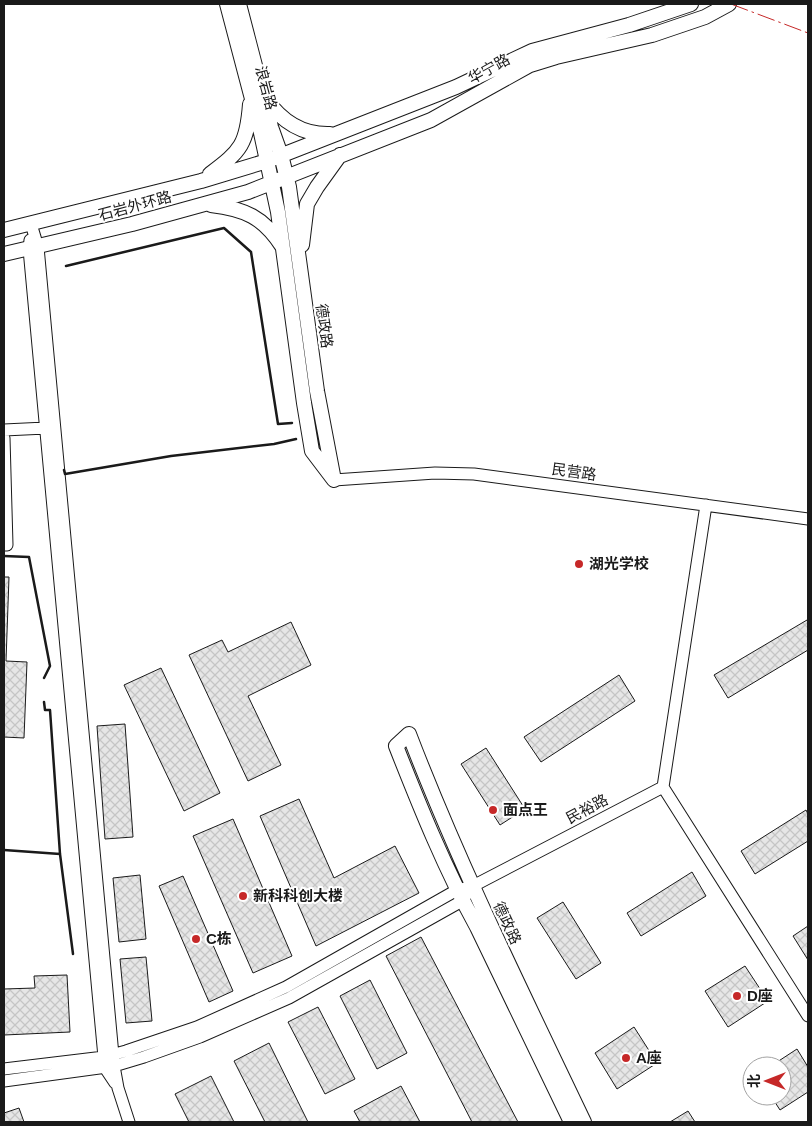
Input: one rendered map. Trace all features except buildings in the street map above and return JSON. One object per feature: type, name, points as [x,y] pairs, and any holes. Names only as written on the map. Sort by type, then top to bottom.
[{"type":"main road","name":"浪岩路","points":[[227,4],[255,87],[281,155],[286,176]]},
{"type":"main road","name":"浪岩路","points":[[238,4],[271,181]]},
{"type":"main road","name":"华宁路","points":[[267,160],[456,87],[532,51],[629,25],[691,4]]},
{"type":"main road","name":"华宁路","points":[[271,181],[431,120],[530,65],[556,57],[660,33],[705,17],[729,4]]},
{"type":"main road","points":[[255,87],[283,119],[294,126],[305,131],[333,134]]},
{"type":"main road","points":[[201,181],[231,159],[240,148],[249,121],[255,87]]},
{"type":"main road","points":[[300,268],[307,204],[340,155]]},
{"type":"main road","name":"石岩外环路","points":[[4,230],[201,181],[267,160]]},
{"type":"main road","name":"德政路","points":[[286,176],[317,391],[334,480]]},
{"type":"main road","name":"石岩外环路","points":[[4,254],[132,224],[206,204],[248,192],[271,181]]},
{"type":"main road","name":"德政路","points":[[271,181],[284,249],[312,451],[334,480]]},
{"type":"main road","points":[[206,204],[236,209],[252,215],[264,222],[284,249]]},
{"type":"main road","name":"德政路","points":[[571,1122],[432,834],[396,746],[410,734],[443,819],[496,939],[584,1122]]},
{"type":"street","points":[[31,224],[109,1061]]},
{"type":"street","points":[[34,248],[46,428],[109,1061],[129,1122]]},
{"type":"street","points":[[4,430],[46,428]]},
{"type":"street","points":[[4,438],[8,545],[4,545]]},
{"type":"street","name":"民营路","points":[[334,480],[435,473],[474,474],[808,519]]},
{"type":"street","points":[[706,505],[663,787],[808,1016]]},
{"type":"street","name":"民裕路","points":[[109,1061],[197,1027],[277,992],[460,895],[473,886],[663,787]]},
{"type":"street","points":[[4,1069],[109,1061]]},
{"type":"street","points":[[4,1081],[109,1061]]},
{"type":"wall","points":[[66,266],[224,228],[251,252],[278,424],[292,423]]},
{"type":"wall","points":[[64,470],[65,474],[171,456],[274,444],[296,439]]},
{"type":"wall","points":[[4,556],[29,557],[50,666],[44,678]]},
{"type":"wall","points":[[44,702],[45,710],[50,710],[60,854],[73,954]]},
{"type":"wall","points":[[4,850],[60,854]]},
{"type":"power","points":[[731,4],[808,33]]},
{"type":"place","name":"湖光学校","points":[[579,564]]},
{"type":"place","name":"面点王","points":[[493,810]]},
{"type":"place","name":"新科科创大楼","points":[[243,896]]},
{"type":"place","name":"C栋","points":[[196,939]]},
{"type":"place","name":"D座","points":[[737,996]]},
{"type":"place","name":"A座","points":[[626,1058]]}]
